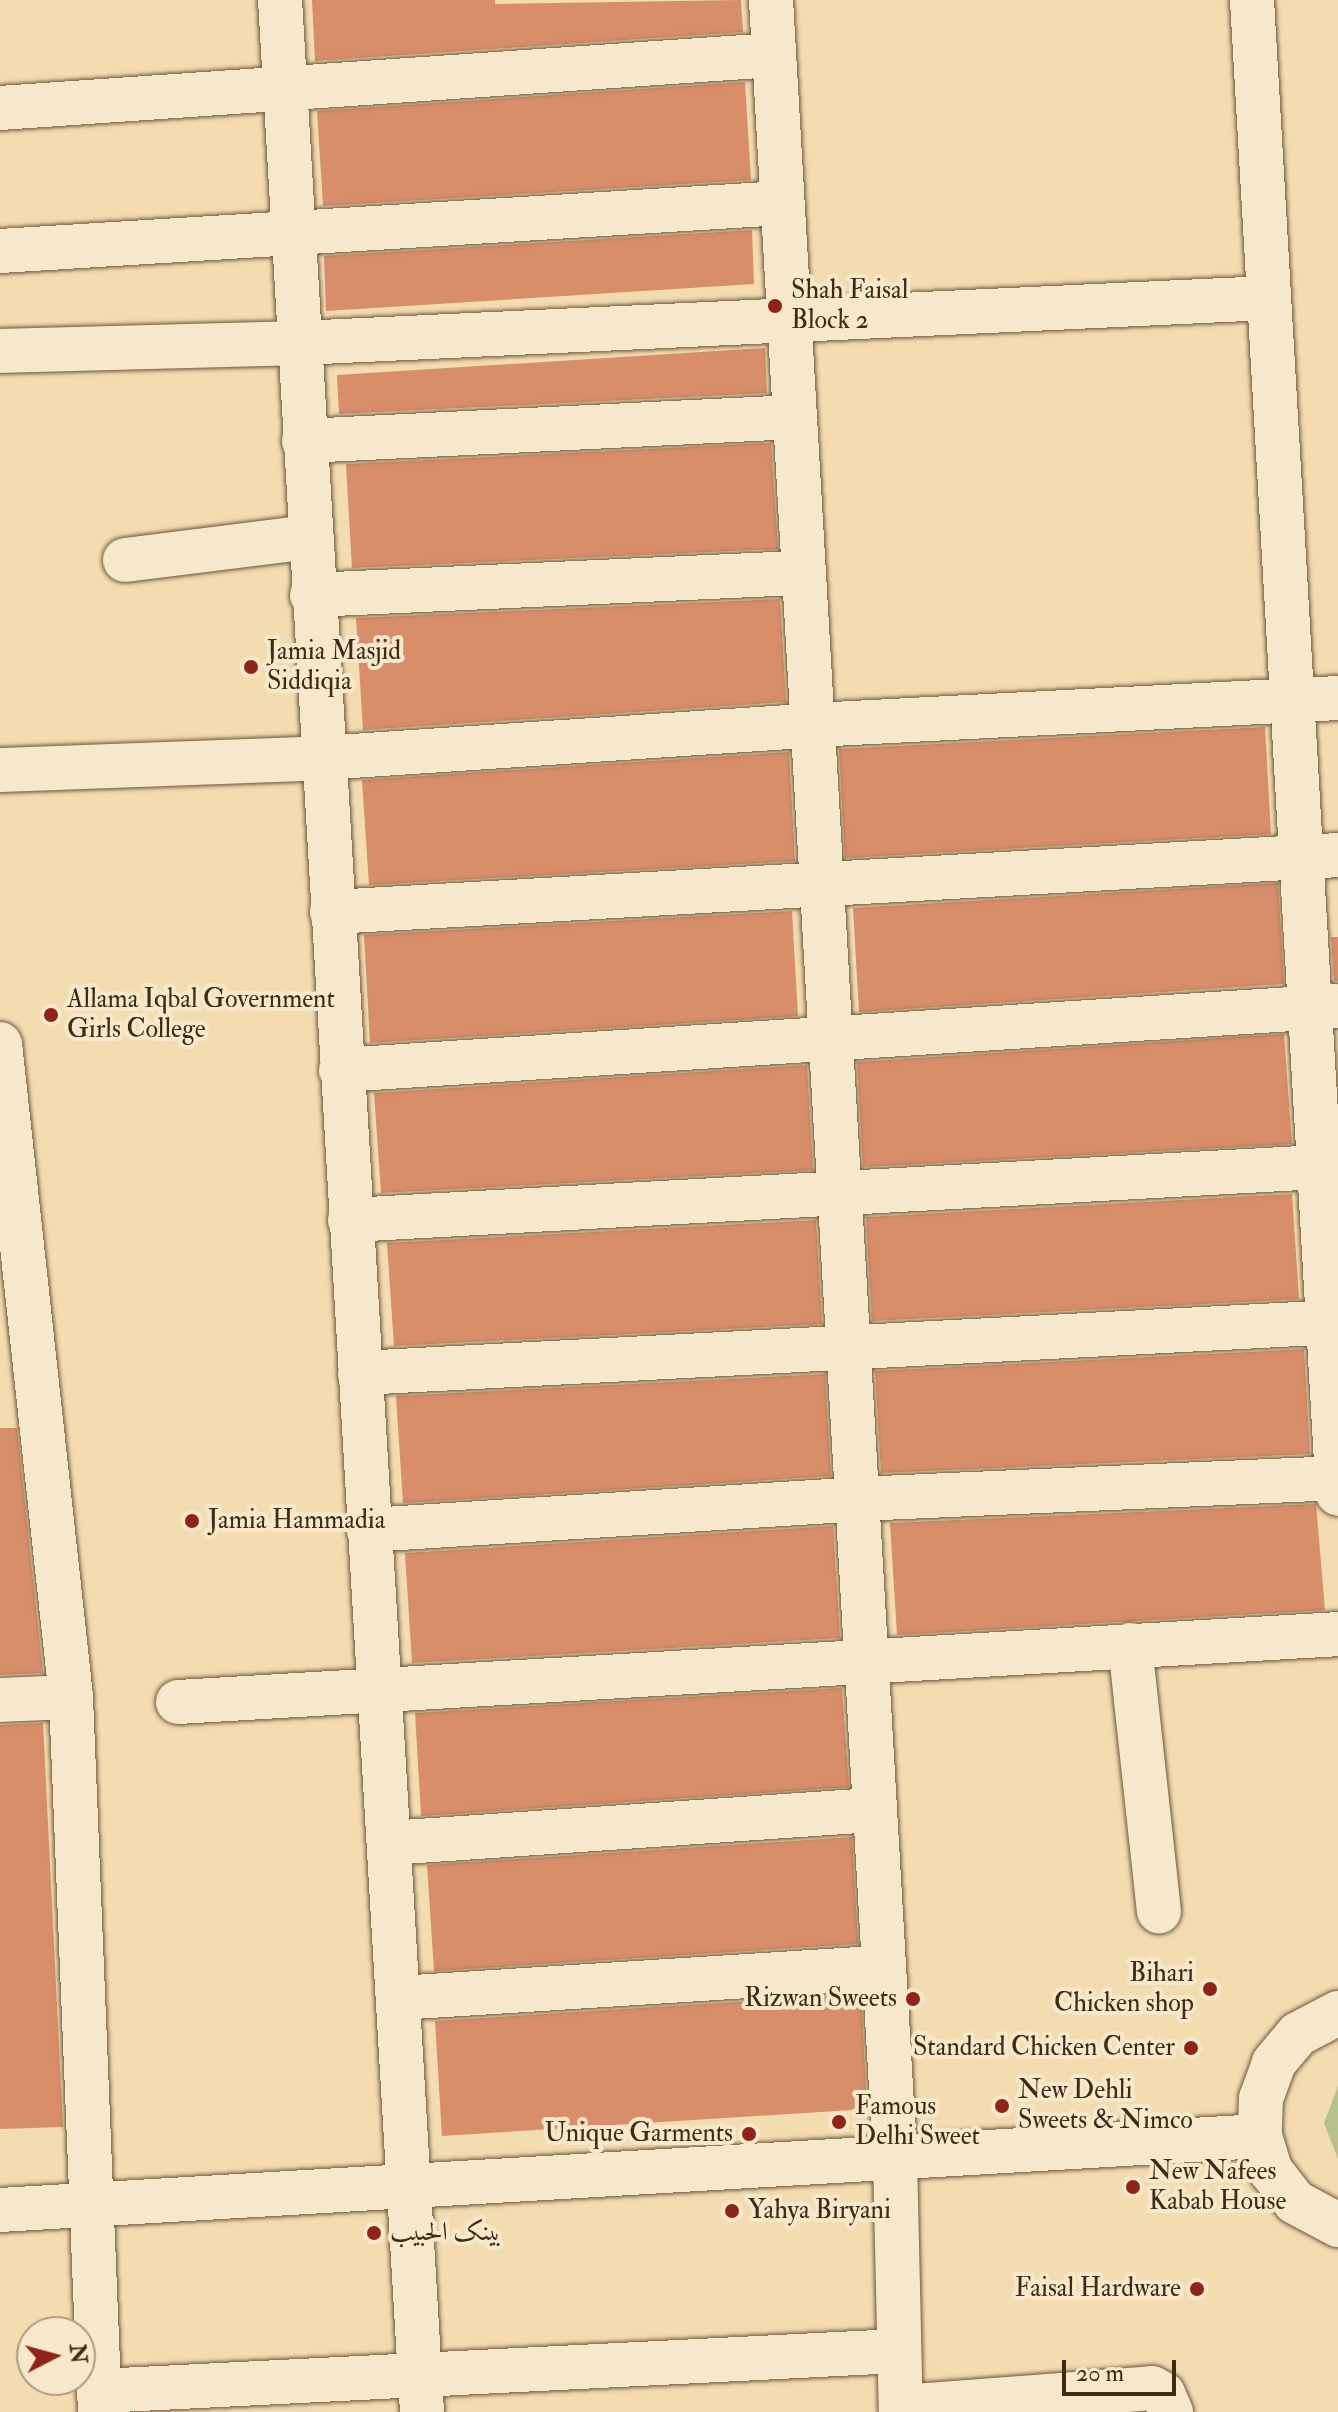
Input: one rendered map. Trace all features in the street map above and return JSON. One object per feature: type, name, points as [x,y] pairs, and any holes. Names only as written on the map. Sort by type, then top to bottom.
[{"type":"street","points":[[280,0],[312,595],[421,2393]]},
{"type":"street","points":[[771,0],[895,2156],[897,2351],[901,2410],[1152,2388],[1163,2394],[1171,2412]]},
{"type":"street","points":[[1252,0],[1295,700],[1321,856],[1338,1494]]},
{"type":"street","points":[[0,108],[774,55]]},
{"type":"street","points":[[0,251],[783,203]]},
{"type":"street","points":[[0,351],[299,343],[1269,298]]},
{"type":"street","points":[[304,441],[795,417]]},
{"type":"street","points":[[125,560],[309,537]]},
{"type":"street","points":[[312,595],[804,573]]},
{"type":"street","points":[[0,770],[322,758],[813,725],[1338,698]]},
{"type":"street","points":[[332,912],[1321,856]]},
{"type":"street","points":[[341,1070],[832,1042],[1325,1006]]},
{"type":"street","points":[[0,1044],[12,1243],[71,1697],[95,2204],[100,2402],[421,2393],[897,2351]]},
{"type":"street","points":[[350,1220],[1329,1166]]},
{"type":"street","points":[[360,1373],[1334,1322]]},
{"type":"street","points":[[369,1530],[858,1499],[1338,1478]]},
{"type":"street","points":[[178,1702],[867,1658],[1338,1634]]},
{"type":"street","points":[[1130,1645],[1159,1911]]},
{"type":"street","points":[[0,1700],[71,1697]]},
{"type":"street","points":[[389,1843],[875,1810]]},
{"type":"street","points":[[398,1998],[884,1967]]},
{"type":"street","points":[[1338,2013],[1298,2034],[1274,2063],[1261,2098],[1260,2136],[1271,2171],[1295,2202],[1338,2225]]},
{"type":"street","points":[[0,2210],[1260,2136]]},
{"type":"green space","points":[[1338,2086],[1338,2159],[1324,2123]]},
{"type":"building","points":[[312,0],[495,0],[495,4],[741,0],[743,32],[315,61]]},
{"type":"building","points":[[745,82],[751,180],[323,206],[317,111]]},
{"type":"building","points":[[752,230],[754,284],[326,311],[324,256]]},
{"type":"building","points":[[765,348],[767,393],[339,414],[337,375]]},
{"type":"building","points":[[771,443],[778,549],[352,568],[346,464]]},
{"type":"building","points":[[780,599],[786,702],[363,730],[356,618]]},
{"type":"building","points":[[1265,727],[1271,834],[845,858],[839,749]]},
{"type":"building","points":[[789,752],[795,861],[369,885],[362,780]]},
{"type":"building","points":[[1278,883],[1284,984],[859,1012],[853,908]]},
{"type":"building","points":[[792,911],[798,1016],[370,1043],[364,935]]},
{"type":"building","points":[[1331,937],[1338,937],[1338,981],[1334,981]]},
{"type":"building","points":[[1284,1034],[1292,1144],[863,1167],[857,1062]]},
{"type":"building","points":[[807,1065],[813,1170],[381,1193],[374,1093]]},
{"type":"building","points":[[1292,1194],[1299,1299],[872,1321],[866,1217]]},
{"type":"building","points":[[816,1220],[822,1324],[394,1346],[387,1243]]},
{"type":"building","points":[[1304,1349],[1310,1454],[881,1473],[875,1371]]},
{"type":"building","points":[[825,1374],[831,1476],[403,1503],[396,1396]]},
{"type":"building","points":[[0,1428],[17,1428],[43,1673],[0,1675]]},
{"type":"building","points":[[1316,1504],[1325,1610],[897,1635],[890,1523]]},
{"type":"building","points":[[833,1526],[840,1638],[412,1663],[405,1553]]},
{"type":"building","points":[[842,1688],[849,1787],[421,1816],[415,1713]]},
{"type":"building","points":[[43,1723],[63,2127],[0,2129],[0,1725]]},
{"type":"building","points":[[852,1837],[858,1944],[434,1971],[427,1865]]},
{"type":"building","points":[[861,1994],[867,2109],[442,2136],[435,2021]]},
{"type":"place","name":"Shah Faisal Block 2","points":[[775,306]]},
{"type":"place","name":"Jamia Masjid Siddiqia","points":[[251,667]]},
{"type":"place","name":"Allama Iqbal Government Girls College","points":[[51,1015]]},
{"type":"place","name":"Jamia Hammadia","points":[[192,1521]]},
{"type":"place","name":"Bihari Chicken shop","points":[[1210,1989]]},
{"type":"place","name":"Rizwan Sweets","points":[[913,1999]]},
{"type":"place","name":"Standard Chicken Center","points":[[1191,2048]]},
{"type":"place","name":"New Dehli Sweets & Nimco","points":[[1002,2106]]},
{"type":"place","name":"Famous Delhi Sweet","points":[[839,2122]]},
{"type":"place","name":"Unique Garments","points":[[749,2134]]},
{"type":"place","name":"New Nafees Kabab House","points":[[1133,2187]]},
{"type":"place","name":"Yahya Biryani","points":[[732,2211]]},
{"type":"place","name":"بينک الحبيب","points":[[374,2233]]},
{"type":"place","name":"Faisal Hardware","points":[[1197,2289]]}]
